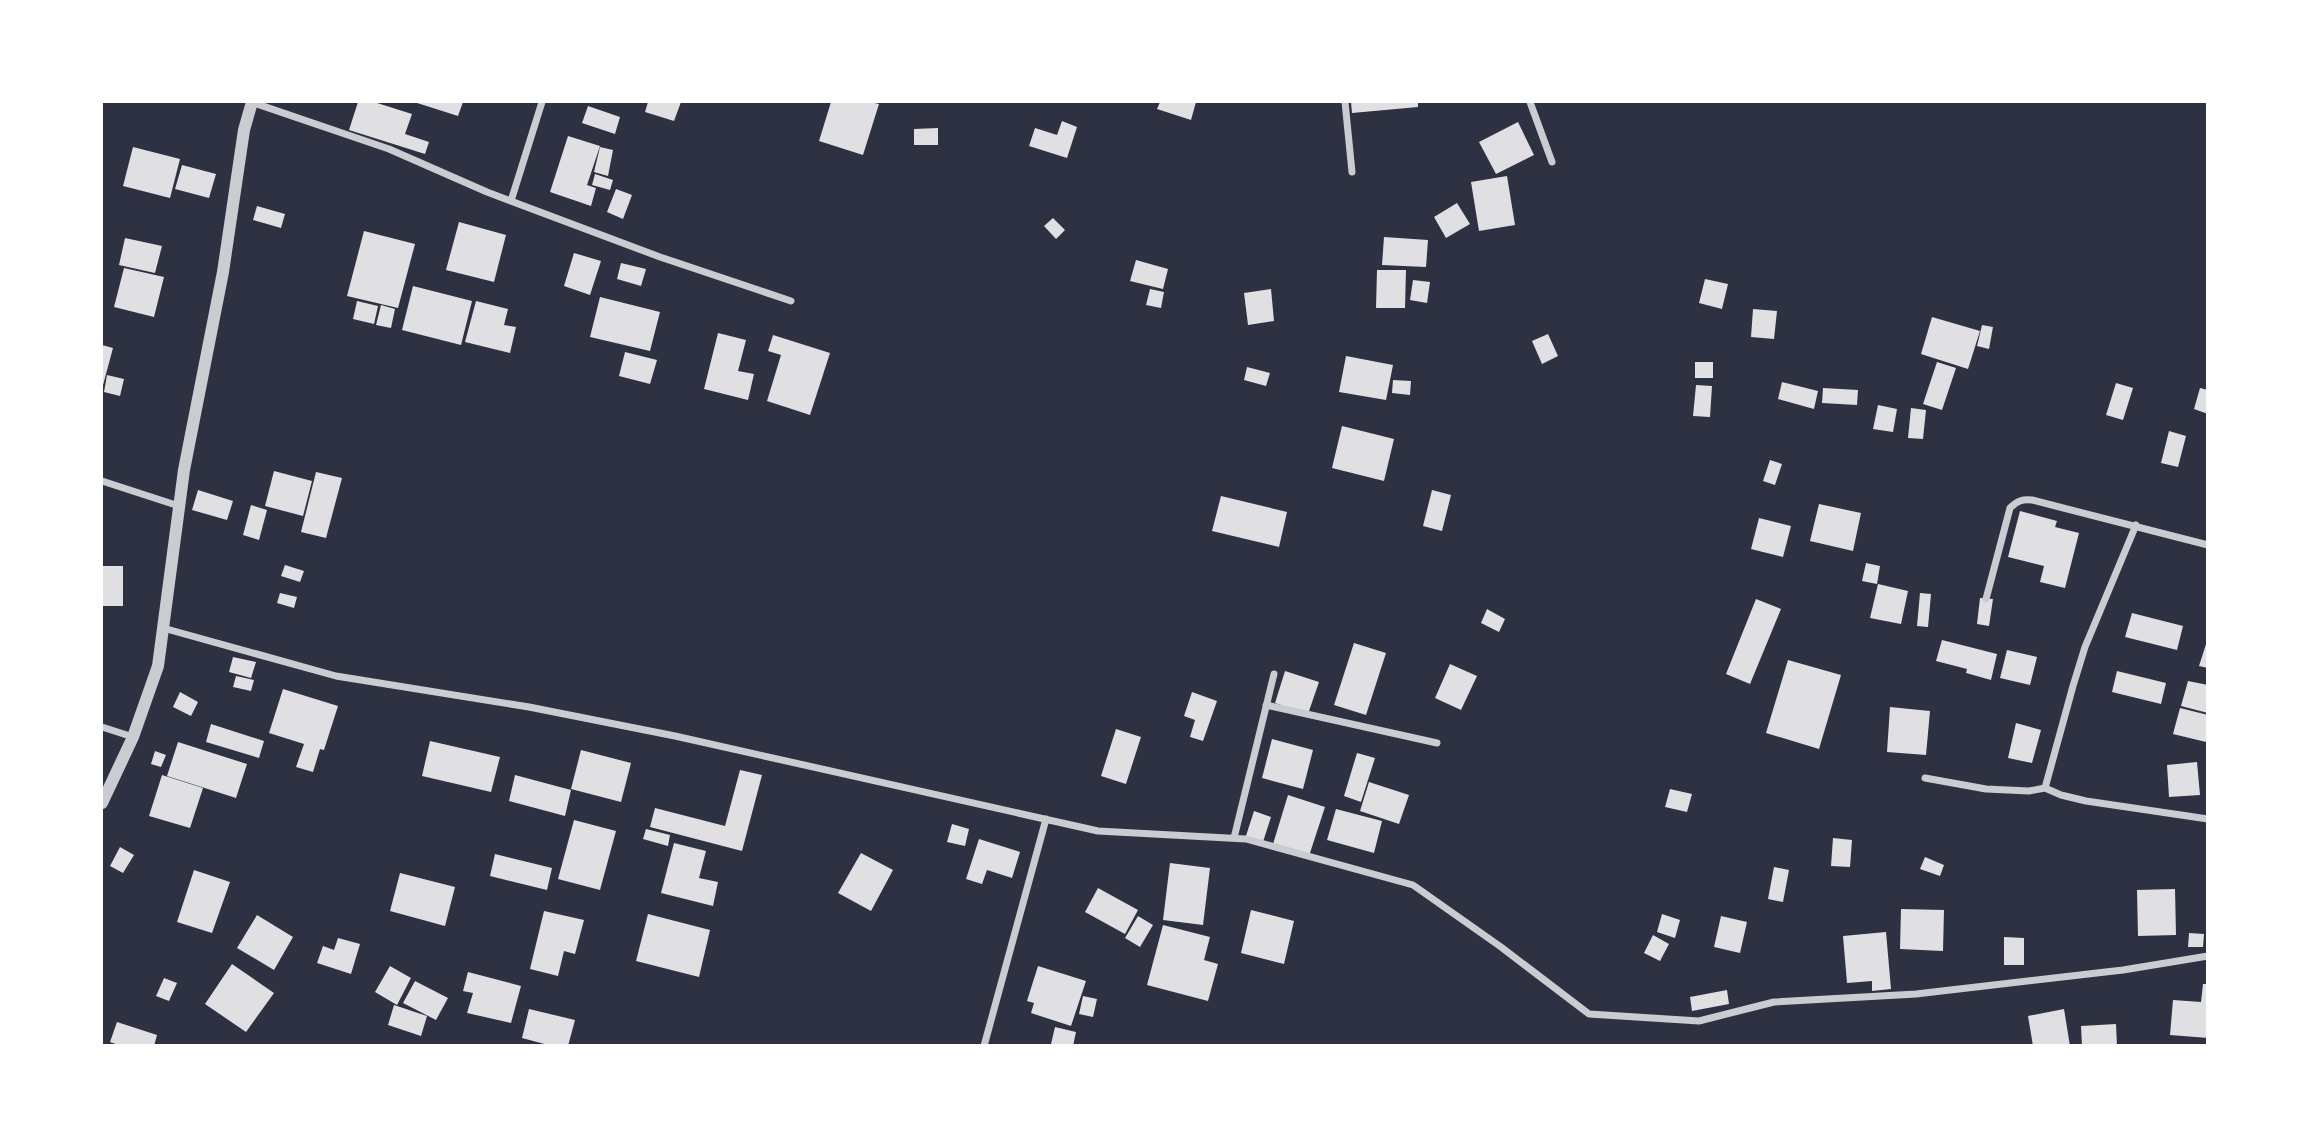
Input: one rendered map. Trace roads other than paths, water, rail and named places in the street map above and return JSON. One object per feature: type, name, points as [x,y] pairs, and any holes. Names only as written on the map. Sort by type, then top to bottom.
[{"type":"street","points":[[102,803],[133,737],[158,666],[184,470],[223,272],[244,130],[252,102],[390,149],[511,201],[660,257],[791,301]]},
{"type":"street","points":[[511,201],[542,102]]},
{"type":"street","points":[[1345,102],[1352,172]]},
{"type":"street","points":[[1530,102],[1552,162]]},
{"type":"street","points":[[102,481],[179,506]]},
{"type":"street","points":[[1986,599],[2010,508],[2017,501],[2032,500],[2207,545]]},
{"type":"street","points":[[2045,788],[2085,647],[2136,525]]},
{"type":"street","points":[[163,628],[336,676],[529,706],[1098,831],[1246,839],[1413,885],[1589,1014],[1699,1021],[1774,1002],[1916,994],[2123,970],[2207,956]]},
{"type":"street","points":[[1234,838],[1274,674]]},
{"type":"street","points":[[1266,705],[1437,743]]},
{"type":"street","points":[[102,727],[133,737]]},
{"type":"street","points":[[1926,778],[1986,789],[2029,791],[2045,788],[2060,795],[2086,801],[2207,819]]},
{"type":"street","points":[[984,1045],[1046,819]]}]
